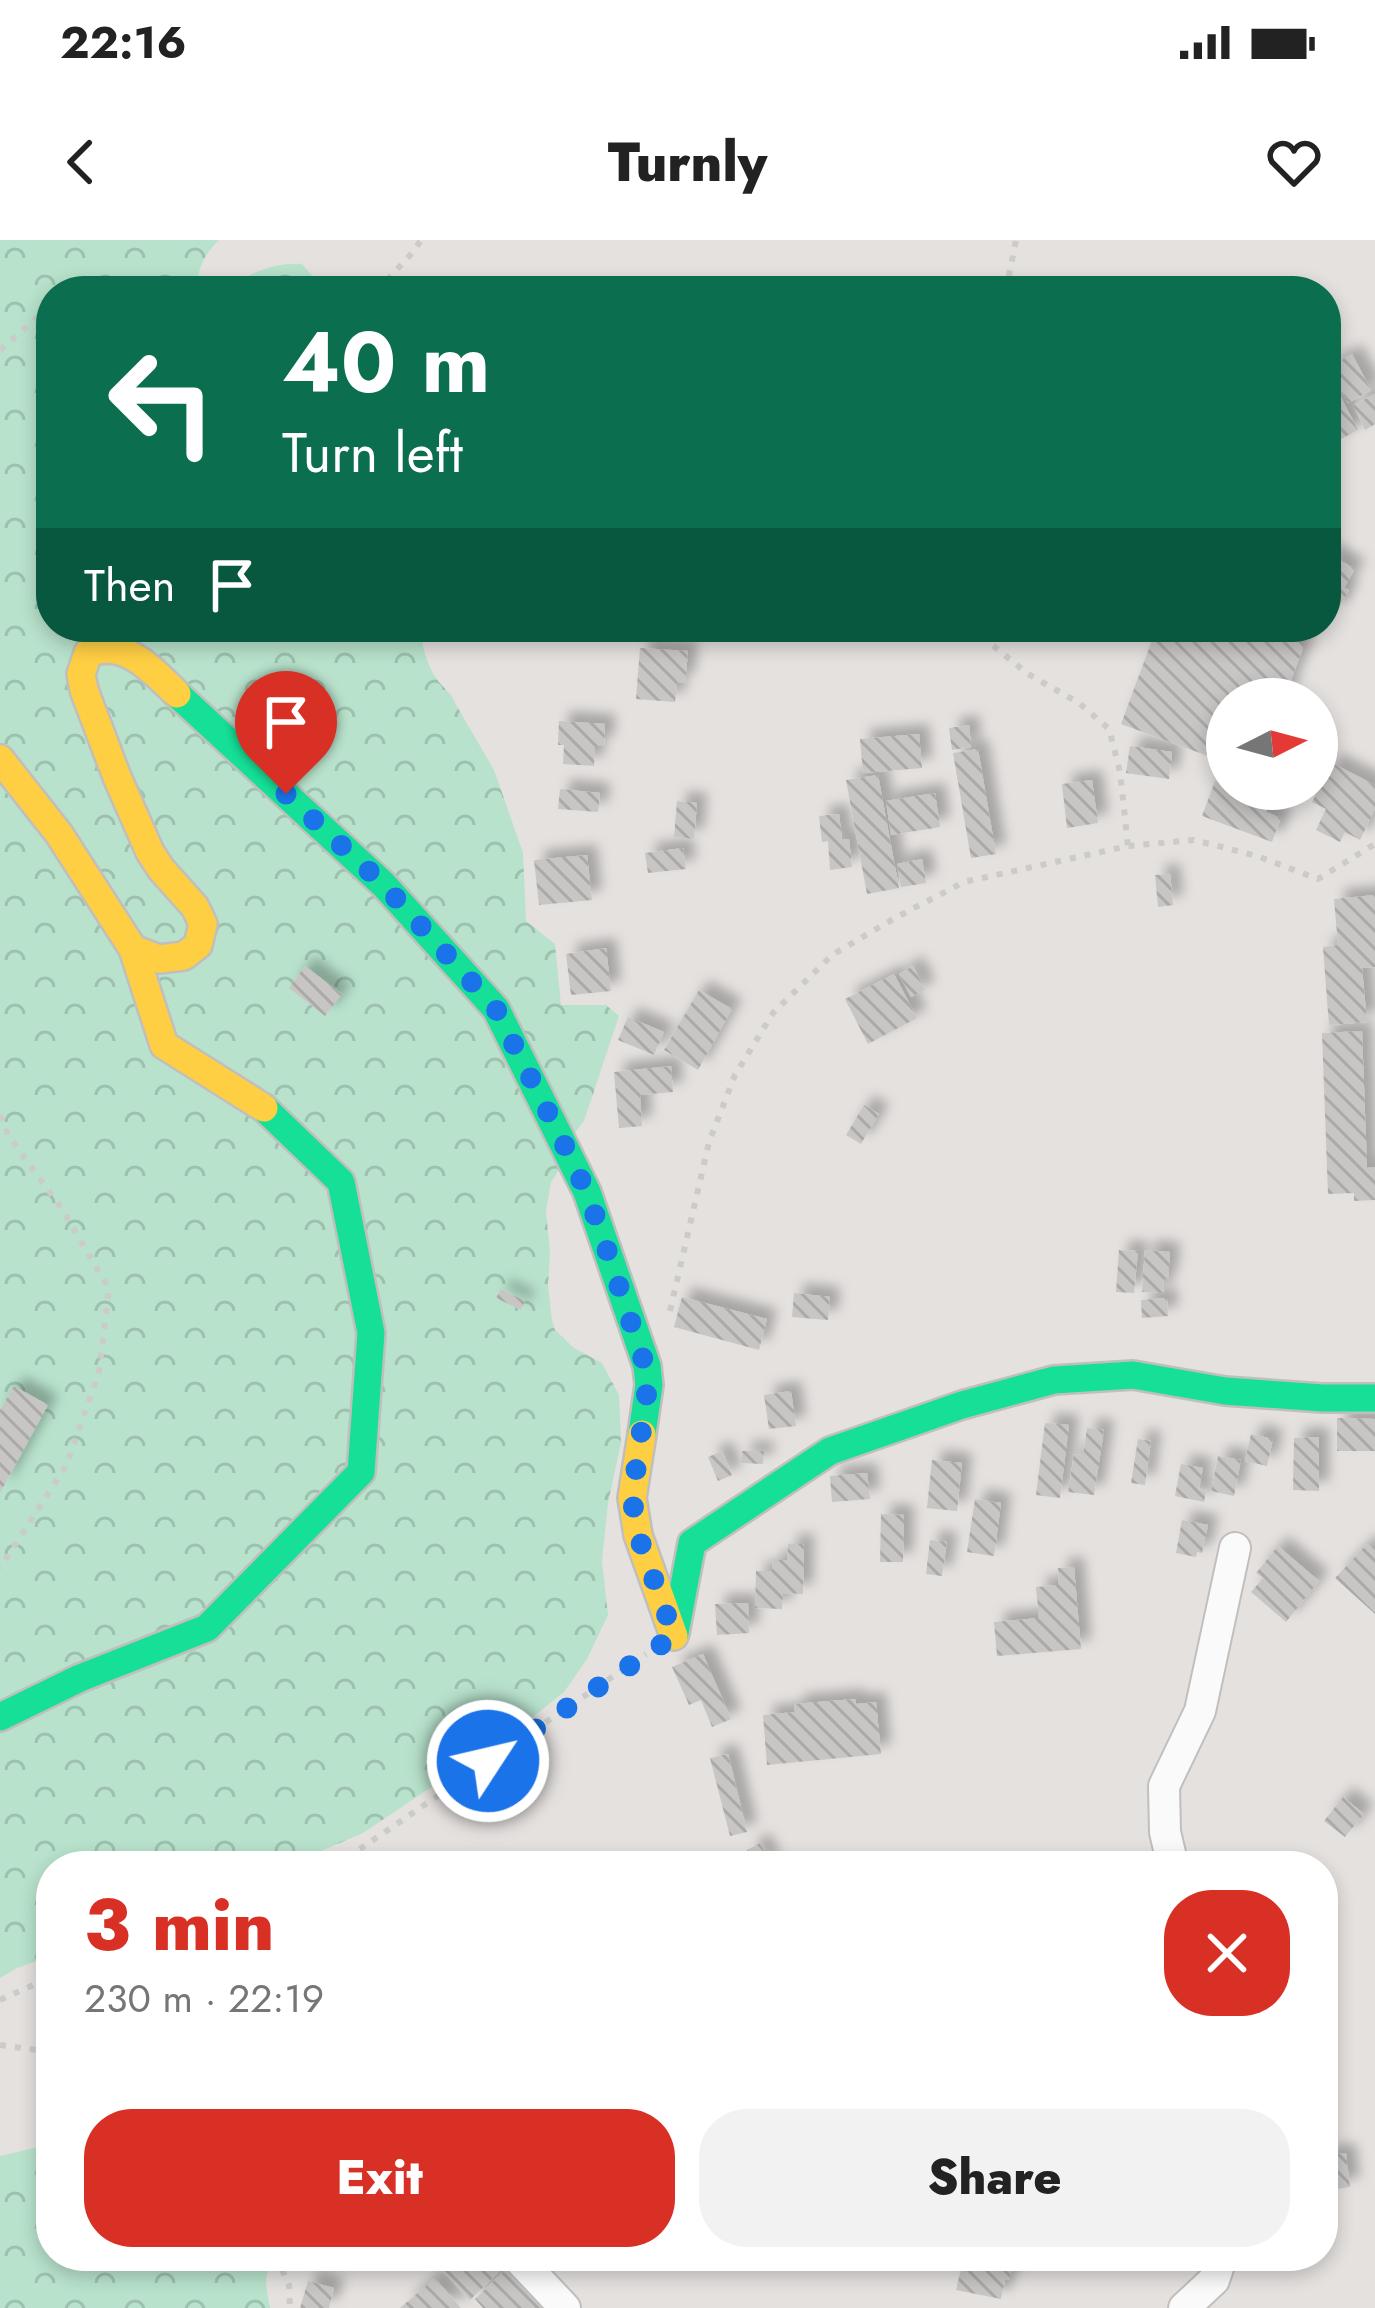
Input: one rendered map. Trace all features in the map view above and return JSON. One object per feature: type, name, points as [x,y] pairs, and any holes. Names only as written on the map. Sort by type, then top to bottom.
[{"type":"main road","points":[[133,949],[159,959],[184,956],[198,945],[203,924],[195,907],[150,853],[88,706],[83,662],[88,653],[106,647],[128,652],[151,670],[353,855],[496,1009],[587,1192],[647,1366],[649,1384],[632,1498],[638,1535],[674,1636]]},
{"type":"main road","points":[[0,759],[59,834],[133,949],[164,1045],[269,1111],[341,1181],[370,1333],[362,1472],[207,1628],[80,1678],[0,1717]]},
{"type":"main road","points":[[674,1636],[692,1543],[830,1451],[962,1405],[1054,1380],[1133,1376],[1226,1391],[1375,1397]]},
{"type":"street","points":[[1169,1851],[1164,1786],[1200,1711],[1234,1548]]},
{"type":"street","points":[[530,2271],[565,2308]]},
{"type":"street","points":[[1184,2308],[1217,2271]]},
{"type":"path","points":[[391,276],[421,240]]},
{"type":"path","points":[[1009,276],[1016,240]]},
{"type":"path","points":[[0,350],[36,319]]},
{"type":"path","points":[[989,642],[1109,729],[1120,772],[1127,846]]},
{"type":"path","points":[[670,1311],[709,1142],[735,1075],[773,1013],[832,955],[964,882],[1127,846],[1193,840],[1257,856],[1318,879],[1375,844]]},
{"type":"path","points":[[0,1115],[8,1135],[62,1209],[109,1289],[99,1372],[66,1466],[0,1568]]},
{"type":"path","points":[[357,1851],[674,1636]]},
{"type":"path","points":[[0,2000],[36,1984]]},
{"type":"path","points":[[0,2045],[36,2050]]},
{"type":"path","points":[[283,2271],[290,2308]]},
{"type":"green space","points":[[0,240],[219,240],[199,276],[36,276],[36,642],[423,642],[433,672],[494,770],[523,853],[526,921],[555,944],[561,1005],[606,1005],[619,1016],[584,1121],[568,1141],[551,1182],[546,1211],[555,1330],[574,1348],[602,1363],[619,1395],[621,1443],[602,1561],[608,1615],[564,1692],[519,1728],[363,1833],[321,1851],[36,1851],[36,1961],[0,1978]]},
{"type":"green space","points":[[302,264],[312,276],[248,276],[278,266]]},
{"type":"green space","points":[[36,2148],[36,2271],[268,2271],[270,2308],[0,2308],[0,2156]]},
{"type":"building","points":[[1352,354],[1371,390],[1348,403],[1341,390],[1341,360]]},
{"type":"building","points":[[1375,394],[1375,424],[1365,430],[1353,405]]},
{"type":"building","points":[[1341,398],[1358,430],[1341,439]]},
{"type":"building","points":[[1341,561],[1355,569],[1344,588],[1349,590],[1341,604]]},
{"type":"building","points":[[1151,642],[1298,642],[1303,648],[1292,678],[1206,678],[1206,755],[1121,724]]},
{"type":"building","points":[[640,648],[688,651],[685,683],[677,682],[675,702],[636,699]]},
{"type":"building","points":[[559,721],[605,724],[604,746],[595,746],[594,766],[563,764]]},
{"type":"building","points":[[969,725],[971,747],[952,750],[949,728]]},
{"type":"building","points":[[919,734],[922,768],[863,773],[860,739]]},
{"type":"building","points":[[1130,746],[1172,752],[1169,779],[1126,773]]},
{"type":"building","points":[[978,749],[996,854],[971,858],[953,753]]},
{"type":"building","points":[[1338,766],[1375,785],[1375,809],[1360,840],[1345,832],[1340,842],[1316,830],[1326,810],[1338,810]]},
{"type":"building","points":[[878,775],[899,888],[867,894],[846,780]]},
{"type":"building","points":[[1092,780],[1098,823],[1067,828],[1062,784]]},
{"type":"building","points":[[560,789],[600,793],[598,812],[558,809]]},
{"type":"building","points":[[935,793],[940,827],[891,835],[886,801]]},
{"type":"building","points":[[677,801],[697,803],[694,839],[674,837]]},
{"type":"building","points":[[1206,805],[1206,810],[1267,810],[1281,818],[1272,842],[1202,816]]},
{"type":"building","points":[[839,814],[842,840],[849,839],[852,867],[830,870],[828,841],[822,842],[819,816]]},
{"type":"building","points":[[683,848],[686,869],[648,873],[645,853]]},
{"type":"building","points":[[587,855],[592,900],[539,905],[534,860]]},
{"type":"building","points":[[922,859],[926,883],[901,887],[897,864]]},
{"type":"building","points":[[1170,874],[1173,905],[1158,907],[1155,875]]},
{"type":"building","points":[[1375,895],[1375,967],[1362,968],[1367,1022],[1329,1025],[1323,947],[1338,945],[1334,899]]},
{"type":"building","points":[[606,948],[611,991],[571,995],[566,954]]},
{"type":"building","points":[[305,966],[342,994],[325,1016],[289,988]]},
{"type":"building","points":[[913,966],[925,990],[911,997],[899,974]]},
{"type":"building","points":[[894,974],[917,1018],[868,1044],[845,999]]},
{"type":"building","points":[[699,990],[732,1009],[698,1070],[664,1050]]},
{"type":"building","points":[[628,1017],[664,1032],[654,1055],[618,1040]]},
{"type":"building","points":[[1362,1031],[1367,1168],[1375,1167],[1375,1200],[1354,1201],[1354,1193],[1328,1194],[1322,1033]]},
{"type":"building","points":[[671,1066],[673,1092],[640,1095],[642,1126],[619,1128],[614,1072]]},
{"type":"building","points":[[864,1105],[879,1114],[861,1144],[846,1135]]},
{"type":"building","points":[[1119,1250],[1138,1251],[1134,1293],[1116,1292]]},
{"type":"building","points":[[1145,1250],[1170,1252],[1163,1293],[1142,1292]]},
{"type":"building","points":[[501,1289],[525,1301],[521,1310],[496,1298]]},
{"type":"building","points":[[794,1293],[830,1297],[828,1320],[792,1317]]},
{"type":"building","points":[[682,1297],[767,1319],[759,1350],[674,1327]]},
{"type":"building","points":[[1167,1298],[1168,1316],[1142,1318],[1141,1300]]},
{"type":"building","points":[[14,1386],[48,1405],[0,1493],[0,1410]]},
{"type":"building","points":[[791,1391],[796,1426],[769,1429],[764,1395]]},
{"type":"building","points":[[1337,1418],[1375,1419],[1375,1451],[1337,1451]]},
{"type":"building","points":[[1045,1423],[1069,1425],[1060,1498],[1036,1495]]},
{"type":"building","points":[[1087,1428],[1104,1430],[1094,1495],[1068,1492],[1074,1454],[1083,1455]]},
{"type":"building","points":[[1251,1434],[1273,1439],[1267,1466],[1245,1461]]},
{"type":"building","points":[[1319,1437],[1319,1491],[1293,1490],[1294,1438]]},
{"type":"building","points":[[1138,1439],[1151,1441],[1145,1485],[1131,1483]]},
{"type":"building","points":[[722,1451],[732,1475],[718,1481],[708,1457]]},
{"type":"building","points":[[742,1451],[764,1451],[763,1464],[741,1463]]},
{"type":"building","points":[[1218,1456],[1241,1460],[1234,1496],[1211,1491]]},
{"type":"building","points":[[932,1460],[962,1463],[957,1511],[927,1508]]},
{"type":"building","points":[[1181,1464],[1203,1468],[1199,1489],[1206,1491],[1204,1502],[1175,1496]]},
{"type":"building","points":[[867,1473],[870,1499],[832,1502],[830,1476]]},
{"type":"building","points":[[975,1499],[1001,1503],[994,1556],[967,1552]]},
{"type":"building","points":[[881,1514],[904,1515],[903,1562],[880,1562]]},
{"type":"building","points":[[1182,1520],[1208,1525],[1202,1553],[1197,1552],[1196,1557],[1176,1553]]},
{"type":"building","points":[[930,1540],[947,1542],[942,1576],[926,1574]]},
{"type":"building","points":[[788,1544],[804,1544],[803,1594],[783,1593],[782,1609],[755,1608],[756,1571],[772,1571],[773,1560],[787,1560]]},
{"type":"building","points":[[1367,1544],[1375,1551],[1375,1614],[1335,1578]]},
{"type":"building","points":[[1278,1546],[1319,1581],[1286,1622],[1251,1592],[1263,1578],[1256,1573]]},
{"type":"building","points":[[1074,1567],[1081,1649],[997,1656],[994,1622],[1039,1618],[1036,1587],[1059,1585],[1058,1568]]},
{"type":"building","points":[[748,1603],[749,1633],[717,1635],[715,1604]]},
{"type":"building","points":[[703,1654],[731,1719],[712,1727],[701,1700],[689,1705],[672,1667]]},
{"type":"building","points":[[855,1699],[856,1704],[876,1702],[881,1754],[767,1765],[763,1715],[795,1712],[794,1704]]},
{"type":"building","points":[[728,1754],[747,1832],[730,1836],[710,1758]]},
{"type":"building","points":[[1343,1797],[1364,1814],[1345,1837],[1324,1821]]},
{"type":"building","points":[[1346,2153],[1350,2187],[1338,2189],[1338,2154]]},
{"type":"building","points":[[443,2271],[500,2271],[470,2300]]},
{"type":"building","points":[[504,2271],[512,2271],[548,2308],[483,2308],[475,2299]]},
{"type":"building","points":[[960,2271],[1011,2271],[1001,2299],[956,2290]]},
{"type":"building","points":[[435,2278],[461,2308],[400,2308]]},
{"type":"building","points":[[308,2281],[334,2288],[329,2308],[300,2308]]},
{"type":"traffic: fast","points":[[177,694],[384,885],[496,1009],[587,1192],[647,1366],[642,1434]]},
{"type":"traffic: fast","points":[[0,1717],[80,1678],[207,1628],[361,1472],[371,1333],[341,1182],[264,1108]]},
{"type":"traffic: fast","points":[[675,1633],[692,1543],[830,1451],[962,1405],[1054,1380],[1133,1375],[1225,1391],[1375,1398]]},
{"type":"traffic: slow","points":[[0,759],[59,834],[133,949],[159,959],[184,956],[198,945],[203,924],[195,907],[150,852],[117,777],[81,674],[88,653],[114,650],[137,659],[177,694]]},
{"type":"traffic: slow","points":[[133,949],[164,1045],[264,1108]]},
{"type":"traffic: slow","points":[[642,1434],[632,1498],[638,1535],[674,1636]]},
{"type":"route","points":[[286,794],[384,885],[496,1009],[587,1192],[647,1366],[632,1498],[638,1535],[674,1636],[488,1761]]}]
